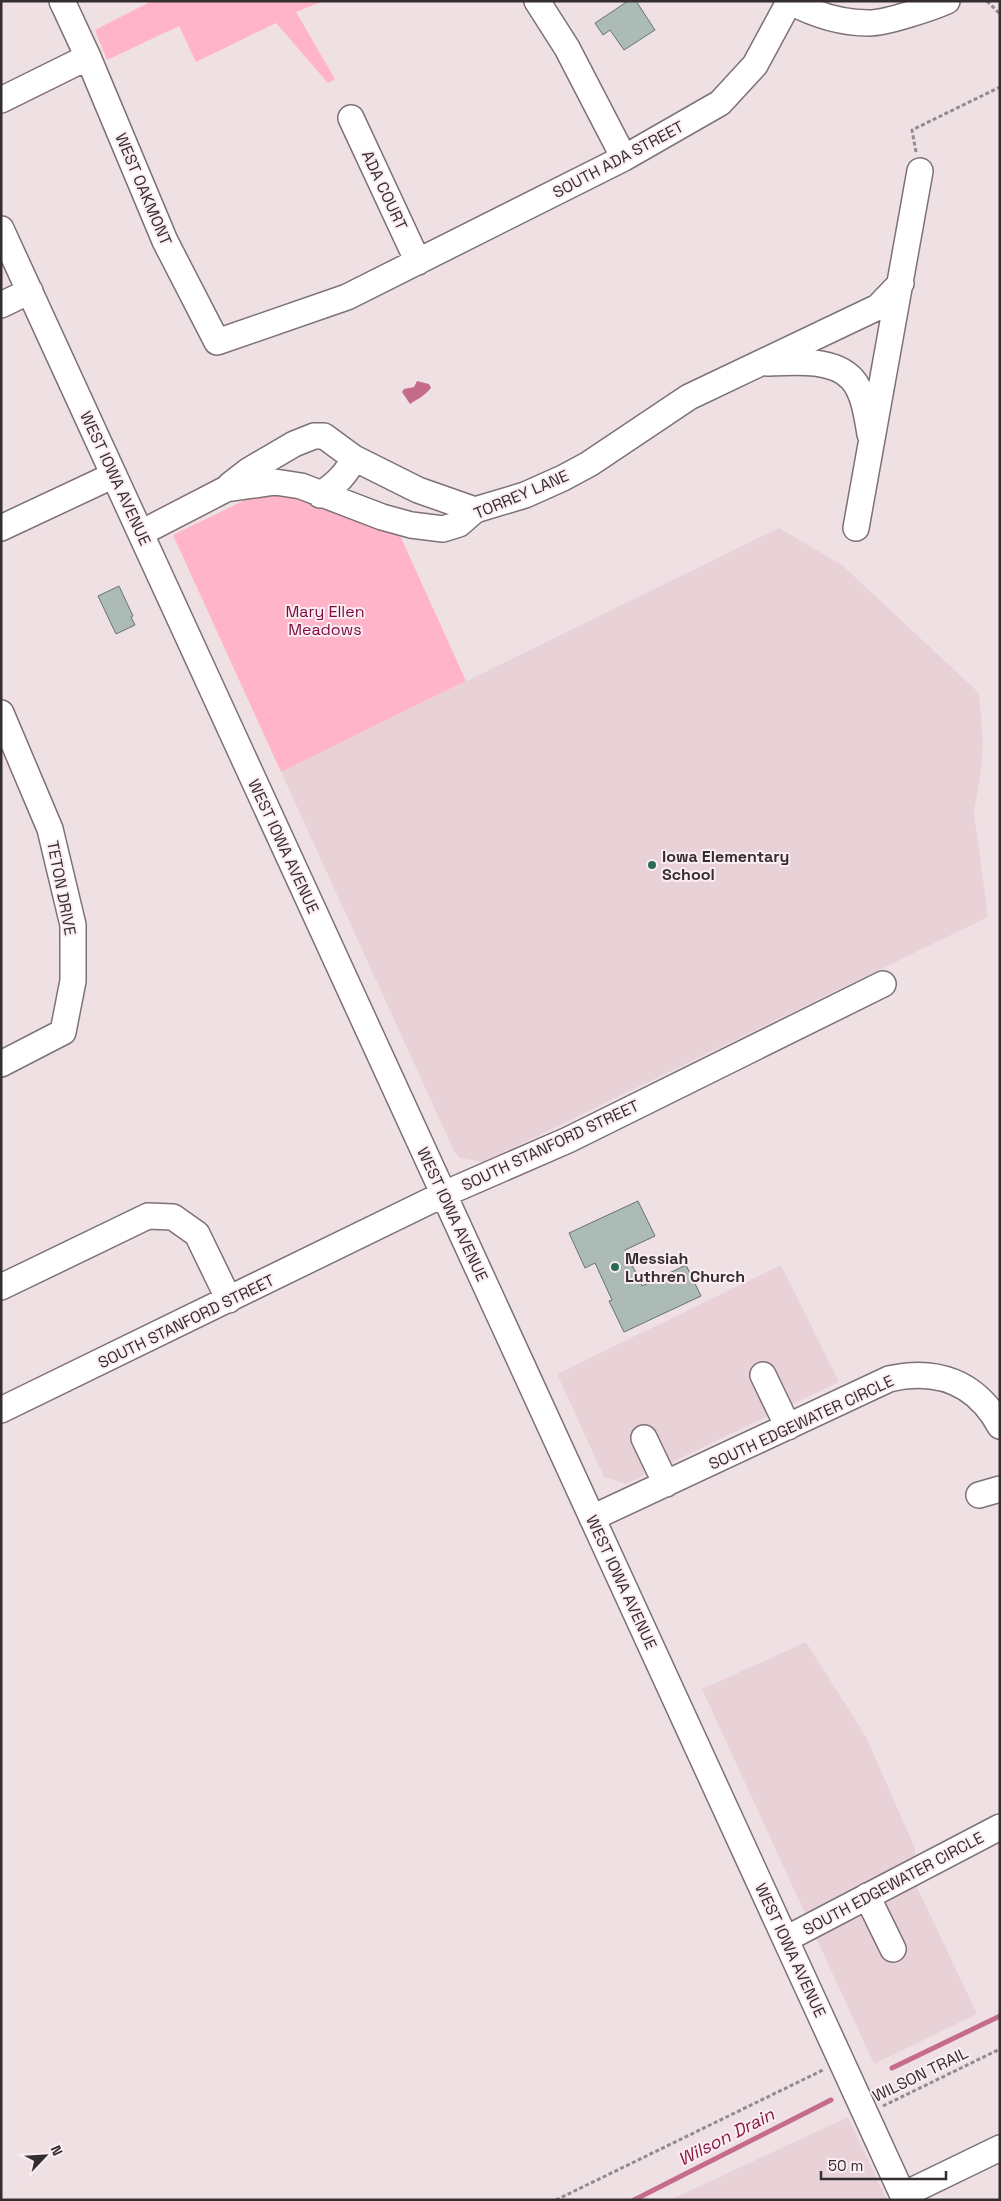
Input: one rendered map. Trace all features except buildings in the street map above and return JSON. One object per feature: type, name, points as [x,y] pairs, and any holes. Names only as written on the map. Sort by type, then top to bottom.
[{"type":"street","name":"WEST OAKMONT","points":[[62,1],[88,57],[165,241],[217,342],[251,330]]},
{"type":"street","points":[[537,1],[567,48],[624,158]]},
{"type":"street","name":"SOUTH ADA STREET","points":[[251,330],[347,297],[624,158],[720,103],[755,65],[789,2],[827,18],[871,23],[933,8],[947,1]]},
{"type":"street","points":[[1,100],[88,57]]},
{"type":"street","name":"ADA COURT","points":[[352,118],[418,262]]},
{"type":"street","points":[[856,528],[920,171]]},
{"type":"street","name":"WEST IOWA AVENUE","points":[[1,229],[904,2197]]},
{"type":"street","name":"TORREY LANE","points":[[141,533],[226,489],[274,482],[301,486],[320,495],[382,517],[411,525],[442,529],[459,524],[475,510],[524,495],[589,464],[688,397],[878,307],[900,283]]},
{"type":"street","points":[[1,305],[30,291]]},
{"type":"street","points":[[757,363],[817,363],[838,370],[852,380],[865,406],[872,446]]},
{"type":"street","points":[[226,489],[262,462],[294,444],[314,436],[324,436],[354,458],[418,490],[475,510]]},
{"type":"street","points":[[320,495],[337,483],[347,472],[354,458]]},
{"type":"street","points":[[1,528],[114,475]]},
{"type":"street","name":"TETON DRIVE","points":[[1,713],[50,829],[73,925],[73,981],[63,1032],[1,1064]]},
{"type":"street","name":"SOUTH STANFORD STREET","points":[[1,1410],[444,1194],[568,1140],[883,984]]},
{"type":"street","points":[[1,1287],[148,1216],[173,1217],[197,1234],[229,1300]]},
{"type":"street","name":"SOUTH EDGEWATER CIRCLE","points":[[592,1518],[888,1379],[909,1374],[934,1375],[962,1386],[991,1410],[1000,1426]]},
{"type":"street","points":[[763,1375],[788,1427]]},
{"type":"street","points":[[644,1438],[666,1484]]},
{"type":"street","name":"SOUTH EDGEWATER CIRCLE","points":[[786,1939],[1000,1827]]},
{"type":"street","points":[[867,1896],[893,1949]]},
{"type":"street","points":[[904,2197],[1000,2148]]},
{"type":"path","points":[[987,1],[1000,14]]},
{"type":"path","points":[[920,171],[912,130],[1000,87]]},
{"type":"path","name":"WILSON TRAIL","points":[[866,2114],[1000,2049]]},
{"type":"path","points":[[556,2200],[827,2068]]},
{"type":"shaded area","points":[[417,381],[429,384],[431,388],[410,404],[402,392],[404,389],[414,387]]},
{"type":"shaded area","name":"Iowa Elementary School","points":[[779,528],[842,565],[979,693],[983,742],[982,763],[974,813],[988,917],[484,1162],[460,1158],[455,1153],[281,772]]},
{"type":"shaded area","points":[[781,1265],[839,1382],[626,1484],[604,1477],[557,1374]]},
{"type":"shaded area","points":[[806,1642],[866,1737],[915,1848],[916,1885],[977,2014],[874,2064],[702,1689]]},
{"type":"shaded area","points":[[848,2117],[887,2200],[670,2200]]},
{"type":"green space","points":[[152,1],[324,1],[296,12],[335,79],[328,83],[276,23],[196,62],[179,26],[107,60],[95,30]]},
{"type":"green space","name":"Mary Ellen Meadows","points":[[285,493],[398,531],[466,681],[281,772],[173,535],[258,495]]},
{"type":"waterway","name":"Wilson Drain","points":[[892,2068],[1000,2016]]},
{"type":"waterway","name":"Wilson Drain","points":[[634,2200],[831,2100]]},
{"type":"place","name":"Iowa Elementary School","points":[[652,865]]},
{"type":"place","name":"Messiah Luthren Church","points":[[615,1267]]}]
